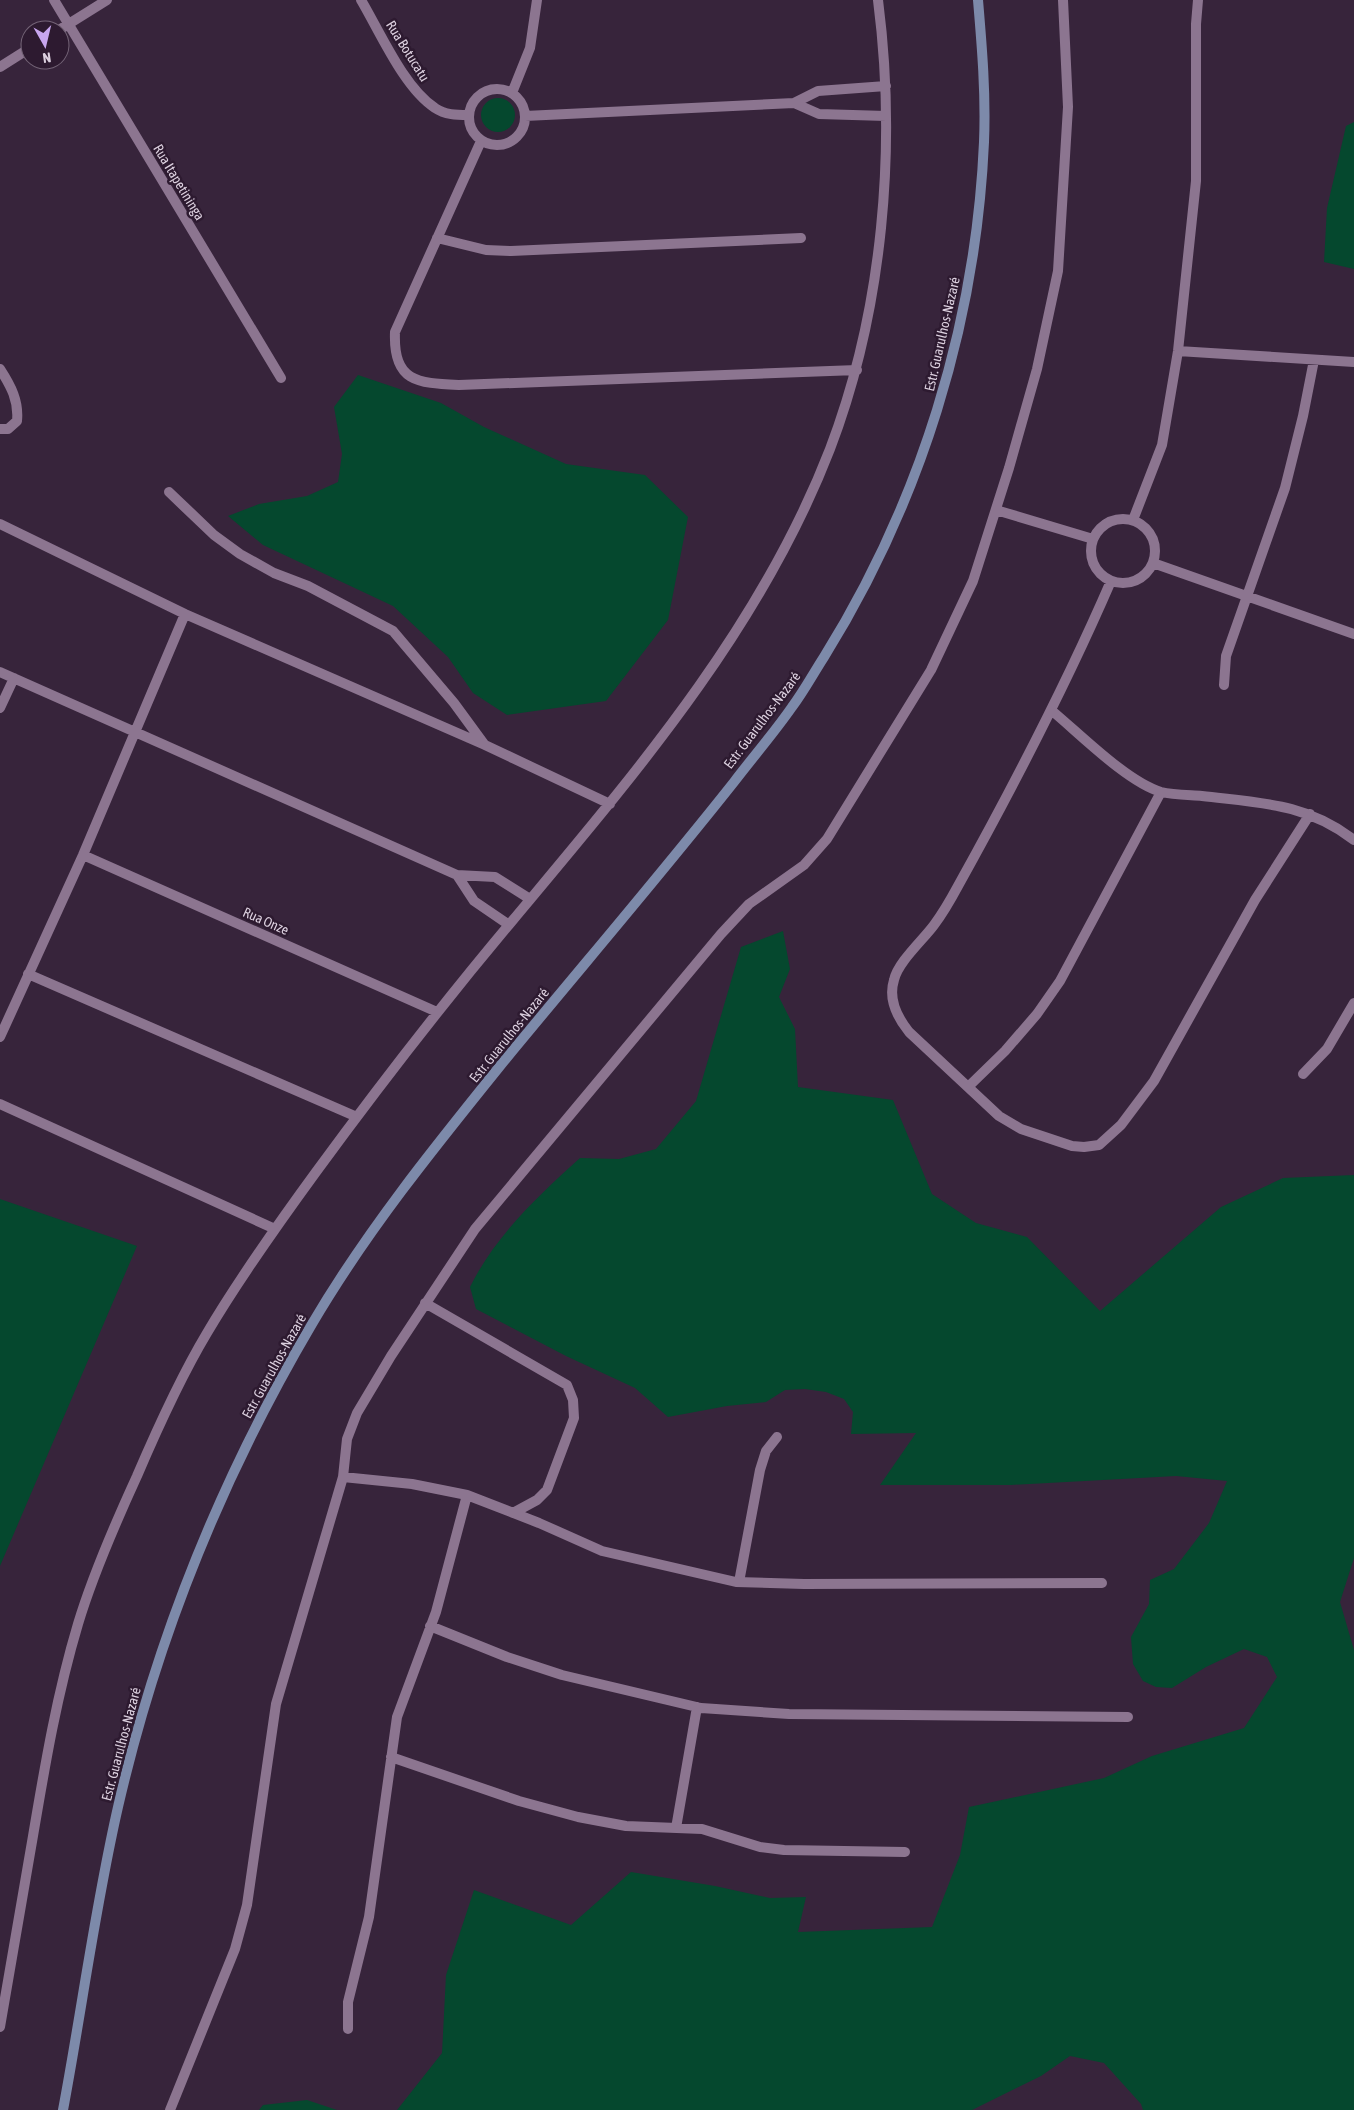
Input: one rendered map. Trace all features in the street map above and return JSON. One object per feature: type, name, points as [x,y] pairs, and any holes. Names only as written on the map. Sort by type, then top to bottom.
[{"type":"main road","name":"Estr. Guarulhos-Nazaré","points":[[63,2110],[85,1990],[98,1900],[119,1803],[147,1696],[180,1598],[218,1507],[269,1400],[314,1320],[370,1233],[434,1148],[710,812],[794,705],[842,628],[869,578],[892,529],[928,441],[951,368],[974,251],[985,138],[978,0]]},
{"type":"street","name":"Rua Itapetininga","points":[[54,0],[66,20]]},
{"type":"street","points":[[70,23],[108,0]]},
{"type":"street","name":"Rua Botucatu","points":[[361,0],[406,78],[421,96],[436,109],[454,116],[468,115]]},
{"type":"street","points":[[512,93],[530,48],[537,0]]},
{"type":"street","points":[[0,2028],[49,1740],[78,1623],[111,1535],[184,1374],[208,1330],[275,1230],[357,1117],[437,1012],[610,804],[710,671],[751,610],[793,532],[829,452],[857,370],[873,289],[882,205],[886,116],[884,44],[878,0]]},
{"type":"street","points":[[170,2110],[235,1948],[247,1905],[276,1704],[343,1477],[347,1439],[357,1413],[425,1303],[475,1228],[721,934],[749,904],[804,865],[827,840],[931,670],[974,581],[1038,368],[1058,271],[1068,107],[1063,0]]},
{"type":"street","points":[[1133,520],[1162,445],[1178,351],[1196,181],[1196,24],[1198,0]]},
{"type":"street","name":"Rua Itapetininga","points":[[70,27],[281,378]]},
{"type":"street","points":[[0,67],[20,54]]},
{"type":"street","points":[[525,116],[794,103],[818,91],[886,86]]},
{"type":"street","points":[[493,89],[503,89],[512,93],[523,107],[525,116],[520,133],[507,144],[490,144],[481,141],[471,130],[468,115],[476,97],[493,89]]},
{"type":"street","points":[[794,103],[819,114],[886,116]]},
{"type":"street","points":[[481,141],[395,332],[394,352],[399,365],[414,379],[432,384],[459,385],[857,370]]},
{"type":"street","points":[[437,238],[486,250],[511,251],[801,238]]},
{"type":"street","points":[[1178,351],[1354,362]]},
{"type":"street","points":[[1224,685],[1226,656],[1285,488],[1303,416],[1314,360]]},
{"type":"street","points":[[0,369],[14,394],[18,407],[17,421],[4,429]]},
{"type":"street","points":[[169,492],[214,535],[240,554],[274,573],[308,586],[393,631],[454,703],[485,745]]},
{"type":"street","points":[[996,510],[1093,539]]},
{"type":"street","points":[[1123,518],[1133,520],[1141,524],[1153,537],[1156,555],[1148,572],[1140,579],[1121,583],[1111,581],[1102,576],[1092,559],[1093,539],[1105,524],[1123,518]]},
{"type":"street","points":[[0,524],[185,614],[485,745],[610,804]]},
{"type":"street","points":[[1153,563],[1354,634]]},
{"type":"street","points":[[1111,581],[1051,710],[957,888],[935,924],[901,965],[894,978],[892,991],[899,1019],[910,1032],[999,1116],[1021,1129],[1072,1146],[1084,1147],[1099,1144],[1121,1125],[1154,1081],[1255,900],[1310,814]]},
{"type":"street","points":[[0,1037],[83,855],[185,614]]},
{"type":"street","points":[[0,672],[457,875],[494,877],[530,899]]},
{"type":"street","points":[[0,708],[14,678]]},
{"type":"street","points":[[1051,710],[1120,768],[1139,782],[1161,792],[1274,804],[1310,814],[1354,840]]},
{"type":"street","points":[[968,1087],[1006,1051],[1037,1014],[1060,981],[1161,792]]},
{"type":"street","name":"Rua Onze","points":[[83,855],[437,1012]]},
{"type":"street","points":[[457,875],[474,901],[509,925]]},
{"type":"street","points":[[28,974],[357,1117]]},
{"type":"street","points":[[1304,1074],[1326,1050],[1354,1003]]},
{"type":"street","points":[[0,1104],[275,1230]]},
{"type":"street","points":[[425,1303],[566,1386],[573,1400],[574,1418],[548,1490],[537,1500],[513,1513]]},
{"type":"street","points":[[739,1582],[760,1470],[766,1451],[777,1437]]},
{"type":"street","points":[[343,1477],[412,1484],[467,1495],[602,1551],[672,1569],[739,1582],[804,1584],[1102,1583]]},
{"type":"street","points":[[348,2029],[348,2002],[370,1917],[397,1717],[430,1626],[467,1495]]},
{"type":"street","points":[[430,1626],[507,1657],[562,1675],[697,1706],[739,1712],[1128,1717]]},
{"type":"street","points":[[676,1828],[697,1706]]},
{"type":"street","points":[[391,1757],[519,1801],[578,1817],[626,1826],[702,1830],[760,1847],[784,1850],[905,1852]]},
{"type":"green space","points":[[498,98],[510,103],[515,115],[510,127],[498,132],[486,127],[481,115],[486,103]]},
{"type":"green space","points":[[1354,122],[1354,269],[1324,262],[1327,208],[1346,126]]},
{"type":"green space","points":[[358,375],[441,403],[484,427],[566,464],[645,475],[688,517],[668,620],[606,701],[507,715],[473,693],[448,657],[393,606],[263,545],[228,516],[259,504],[307,496],[338,482],[342,454],[334,407]]},
{"type":"green space","points":[[783,931],[790,969],[779,997],[795,1029],[798,1087],[893,1100],[932,1194],[976,1223],[1027,1237],[1100,1311],[1221,1207],[1283,1178],[1354,1175],[1354,1558],[1340,1602],[1354,1650],[1354,2110],[1143,2110],[1141,2104],[1104,2063],[1070,2056],[1041,2076],[972,2110],[397,2110],[442,2053],[446,1975],[474,1890],[571,1925],[631,1872],[715,1886],[770,1898],[806,1897],[798,1932],[932,1927],[960,1855],[969,1807],[1104,1778],[1152,1756],[1244,1728],[1277,1677],[1267,1657],[1244,1649],[1206,1667],[1172,1688],[1156,1687],[1143,1681],[1133,1664],[1131,1637],[1149,1604],[1150,1580],[1174,1569],[1209,1523],[1227,1481],[1176,1476],[1011,1485],[880,1485],[916,1433],[851,1434],[853,1412],[844,1399],[826,1392],[805,1389],[785,1390],[766,1402],[727,1406],[668,1417],[635,1388],[566,1356],[476,1309],[470,1287],[480,1268],[505,1234],[533,1202],[580,1158],[619,1159],[656,1149],[696,1101],[741,947]]},
{"type":"green space","points":[[0,1199],[137,1246],[0,1566]]},
{"type":"green space","points":[[307,2100],[337,2110],[259,2110],[263,2105]]}]
